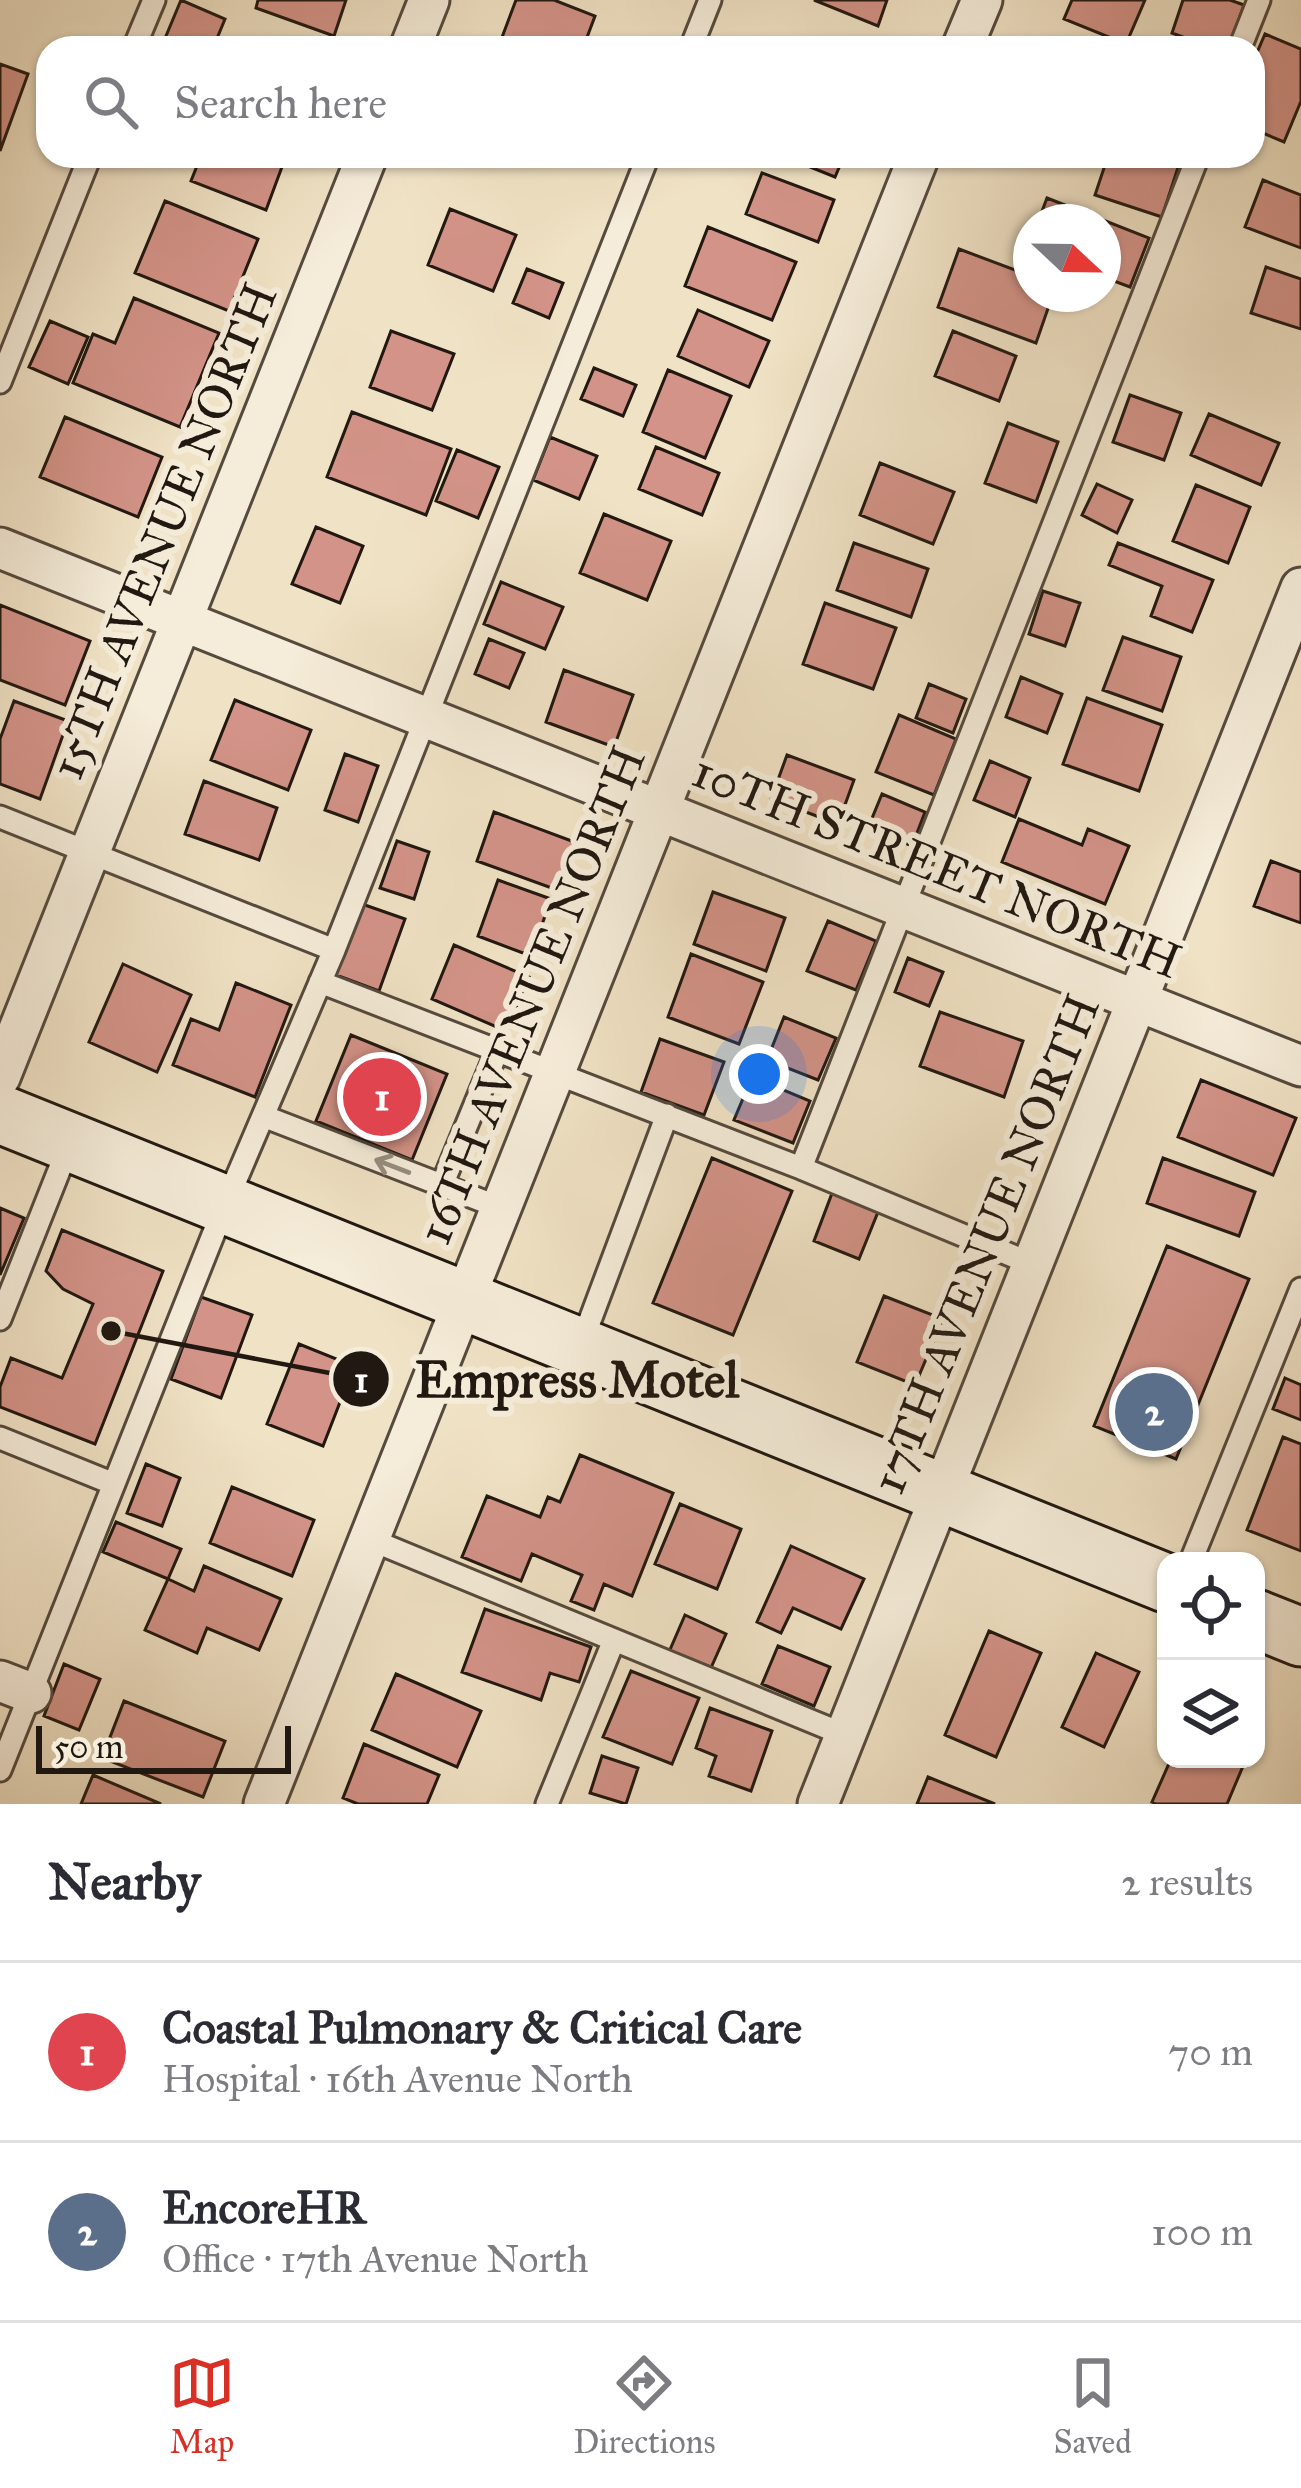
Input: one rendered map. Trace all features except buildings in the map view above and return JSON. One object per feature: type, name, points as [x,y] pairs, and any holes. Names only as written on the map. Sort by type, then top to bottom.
[{"type":"main road","points":[[0,1114],[1157,1579]]},
{"type":"main road","points":[[1265,1623],[1301,1637]]},
{"type":"street","points":[[415,36],[429,0]]},
{"type":"street","points":[[967,36],[982,0]]},
{"type":"street","name":"15TH AVENUE NORTH","points":[[0,1078],[362,168]]},
{"type":"street","name":"16TH AVENUE NORTH","points":[[264,1804],[915,168]]},
{"type":"street","name":"10TH STREET NORTH","points":[[0,548],[1301,1066]]},
{"type":"street","name":"17TH AVENUE NORTH","points":[[818,1804],[1301,588]]},
{"type":"lane","points":[[139,36],[154,0]]},
{"type":"lane","points":[[696,36],[710,0]]},
{"type":"lane","points":[[1245,36],[1259,0]]},
{"type":"lane","points":[[0,382],[85,168]]},
{"type":"lane","points":[[0,1770],[15,1687],[114,1484],[225,1205],[334,950],[643,168]]},
{"type":"lane","points":[[802,1168],[1193,168]]},
{"type":"lane","points":[[0,817],[334,950]]},
{"type":"lane","points":[[320,982],[802,1168],[1032,1264]]},
{"type":"lane","points":[[442,1186],[498,1048]]},
{"type":"lane","points":[[263,1115],[501,1208]]},
{"type":"lane","points":[[580,1347],[667,1115]]},
{"type":"lane","points":[[0,1319],[70,1143]]},
{"type":"lane","points":[[1195,1552],[1301,1289]]},
{"type":"lane","points":[[0,1438],[114,1484]]},
{"type":"lane","points":[[369,1539],[845,1736]]},
{"type":"lane","points":[[547,1804],[614,1640]]},
{"type":"place","name":"Coastal Pulmonary & Critical Care","points":[[382,1097]]},
{"type":"place","name":"Empress Motel","points":[[111,1331]]},
{"type":"place","name":"EncoreHR","points":[[1154,1412]]}]
